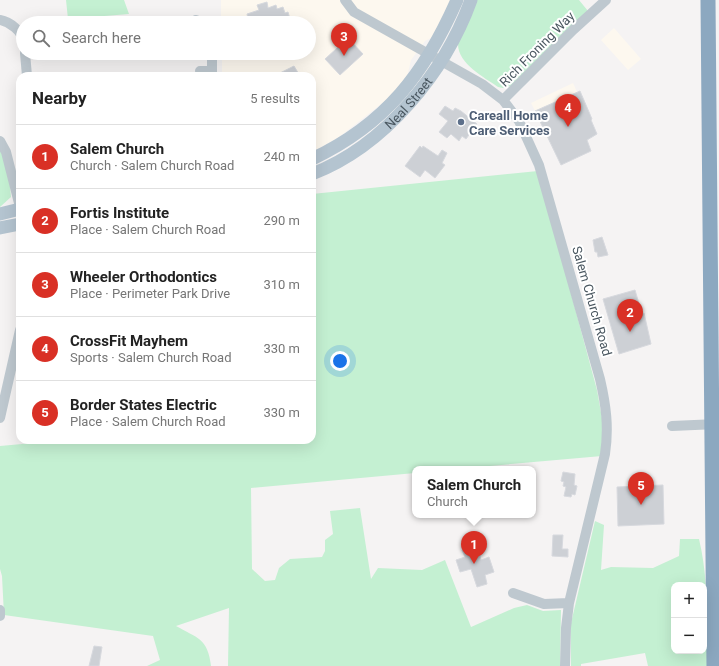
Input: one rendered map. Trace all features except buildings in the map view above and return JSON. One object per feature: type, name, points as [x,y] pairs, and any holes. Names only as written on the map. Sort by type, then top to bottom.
[{"type":"highway","points":[[708,0],[715,424],[714,666]]},
{"type":"main road","name":"Neal Street","points":[[316,157],[335,147],[365,127],[392,103],[431,54],[457,0]]},
{"type":"main road","name":"Neal Street","points":[[316,172],[341,159],[370,140],[401,112],[435,73],[455,38],[471,0]]},
{"type":"main road","points":[[335,147],[341,159]]},
{"type":"main road","points":[[0,214],[16,209]]},
{"type":"main road","points":[[0,228],[16,225]]},
{"type":"street","name":"Salem Church Road","points":[[345,0],[354,12],[482,84],[503,100],[519,121],[539,165],[607,408],[608,431],[605,454],[570,603],[566,628],[565,666]]},
{"type":"street","name":"Rich Froning Way","points":[[503,100],[573,30],[606,0]]},
{"type":"street","points":[[0,20],[16,30]]},
{"type":"street","points":[[25,60],[26,72]]},
{"type":"street","points":[[212,60],[212,72]]},
{"type":"street","points":[[200,71],[206,72]]},
{"type":"street","points":[[0,141],[6,152],[16,192]]},
{"type":"street","points":[[0,418],[16,351]]},
{"type":"street","points":[[672,426],[715,424]]},
{"type":"street","points":[[513,593],[544,604],[570,603]]},
{"type":"street","points":[[0,610],[0,616]]},
{"type":"shaded area","points":[[221,0],[451,0],[435,36],[425,41],[411,60],[407,77],[390,97],[339,137],[316,150],[316,72],[222,72],[222,60],[316,60],[316,16],[221,16]]},
{"type":"shaded area","points":[[614,28],[641,59],[628,70],[601,40]]},
{"type":"shaded area","points":[[573,83],[577,92],[535,111],[531,103]]},
{"type":"green space","points":[[66,0],[124,0],[129,14],[105,16],[68,16]]},
{"type":"green space","points":[[477,0],[579,0],[588,11],[511,86],[503,88],[498,87],[467,64],[459,51],[458,44]]},
{"type":"green space","points":[[0,148],[9,176],[11,197],[0,207]]},
{"type":"green space","points":[[538,171],[597,390],[602,418],[602,456],[489,466],[412,466],[412,473],[251,488],[252,569],[265,581],[275,580],[279,568],[290,559],[322,557],[325,551],[325,540],[333,534],[330,511],[360,508],[371,579],[378,568],[422,570],[445,560],[471,627],[514,608],[527,605],[543,611],[561,610],[560,666],[228,666],[229,608],[176,626],[196,637],[204,644],[211,666],[147,666],[160,660],[153,636],[4,615],[2,576],[0,569],[0,446],[22,444],[316,444],[316,194]]},
{"type":"green space","points":[[595,521],[604,525],[601,570],[611,567],[653,568],[679,556],[680,539],[699,539],[705,582],[671,582],[671,654],[707,654],[707,666],[648,666],[645,653],[581,664],[581,666],[571,666],[571,623]]},
{"type":"place","name":"Wheeler Orthodontics","points":[[344,56]]},
{"type":"place","name":"Careall Home Care Services","points":[[461,122]]},
{"type":"place","name":"CrossFit Mayhem","points":[[568,127]]},
{"type":"place","name":"Fortis Institute","points":[[630,332]]},
{"type":"place","name":"Border States Electric","points":[[641,505]]},
{"type":"place","name":"Salem Church","points":[[474,564]]}]
